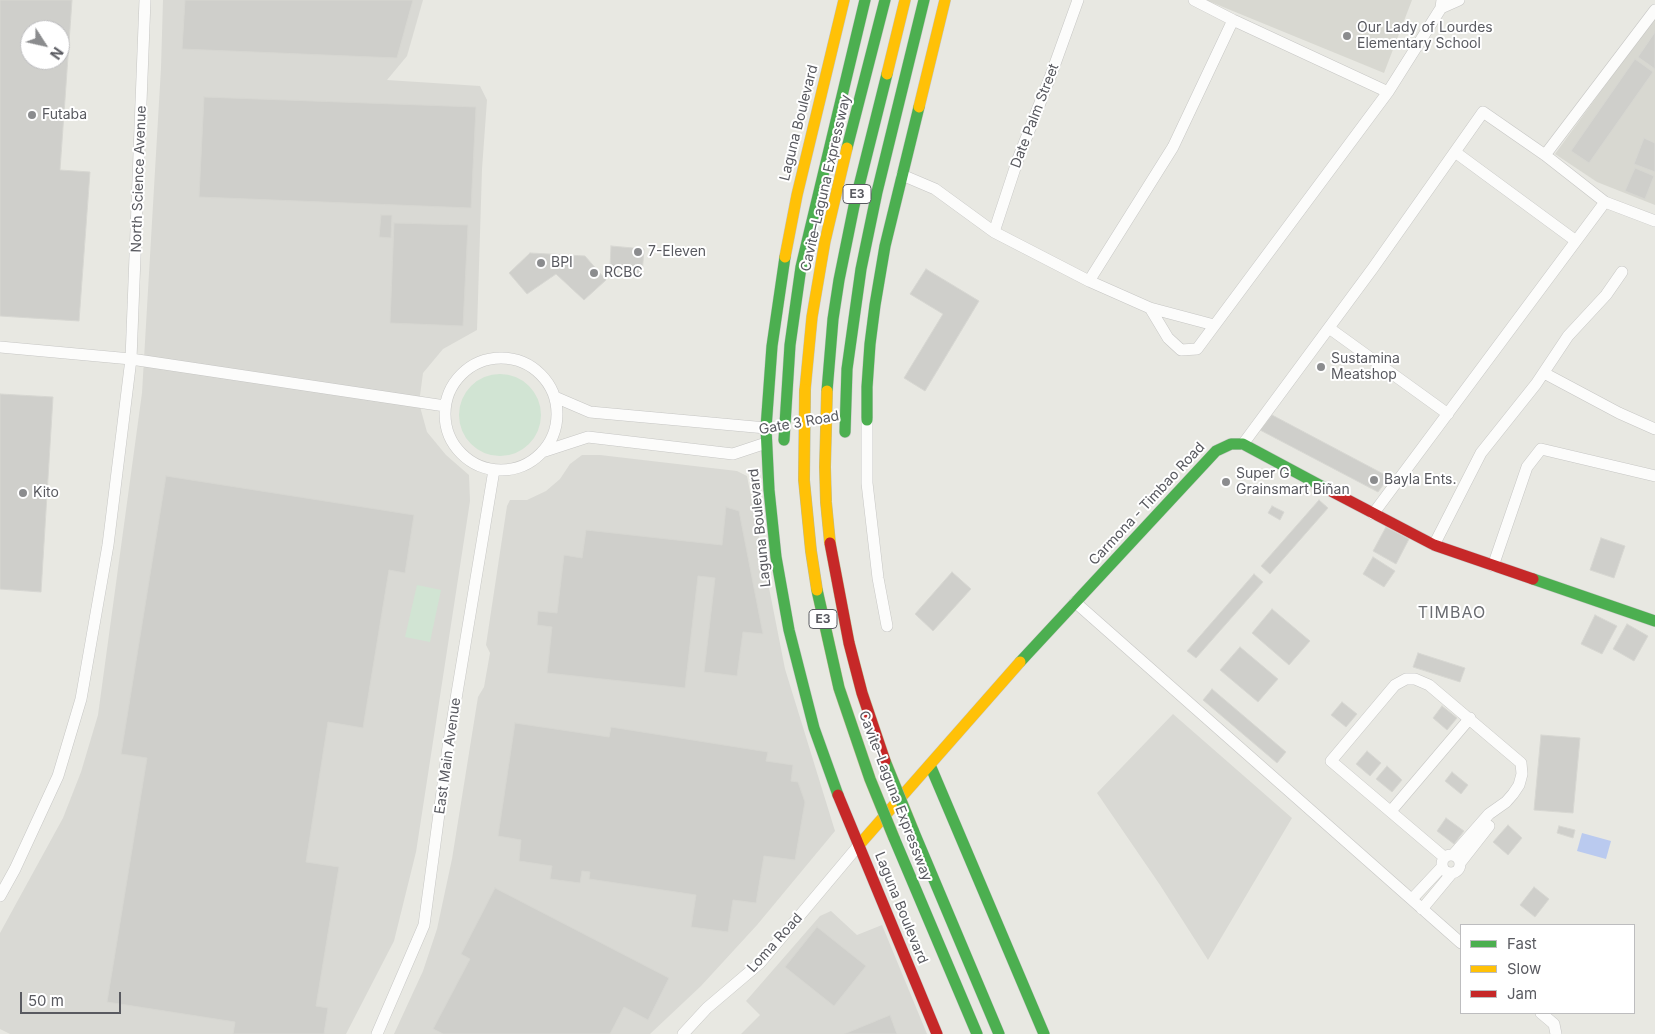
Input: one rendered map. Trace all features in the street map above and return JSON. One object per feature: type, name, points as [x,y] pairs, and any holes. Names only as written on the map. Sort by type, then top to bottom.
[{"type":"main road","name":"Laguna Boulevard","points":[[844,0],[797,195],[772,346],[766,443],[776,557],[789,630],[807,703],[824,758],[937,1034]]},
{"type":"main road","points":[[784,440],[790,345],[799,275],[865,0]]},
{"type":"main road","name":"Cavite–Laguna Expressway","points":[[886,0],[833,203],[812,317],[805,390],[804,480],[816,585],[839,688],[870,779],[977,1034]]},
{"type":"main road","name":"Cavite–Laguna Expressway","points":[[905,0],[854,206],[839,280],[832,328],[827,391],[826,502],[837,586],[848,643],[862,693],[887,766],[999,1034]]},
{"type":"main road","points":[[844,432],[850,344],[866,242],[924,0]]},
{"type":"main road","points":[[867,420],[867,387],[875,305],[885,246],[945,0]]},
{"type":"main road","name":"Gate 3 Road","points":[[766,428],[845,416],[867,420]]},
{"type":"main road","name":"Gate 3 Road","points":[[766,443],[844,432],[867,420]]},
{"type":"main road","name":"Carmona - Timbao Road","points":[[859,845],[976,711],[1075,602],[1216,452],[1230,444],[1243,444]]},
{"type":"main road","points":[[1243,444],[1434,545],[1655,621]]},
{"type":"main road","points":[[930,765],[1044,1034]]},
{"type":"street","name":"North Science Avenue","points":[[0,896],[15,869],[58,776],[81,699],[114,501],[131,359],[145,0]]},
{"type":"street","name":"Date Palm Street","points":[[994,232],[1018,159],[1078,0]]},
{"type":"street","points":[[1194,0],[1388,92]]},
{"type":"street","points":[[1150,308],[1168,338],[1181,350],[1197,349],[1388,92],[1441,4],[1459,0]]},
{"type":"street","points":[[1651,0],[1655,3]]},
{"type":"street","points":[[1546,155],[1655,10]]},
{"type":"street","points":[[1089,281],[1173,146],[1233,20]]},
{"type":"street","points":[[1243,444],[1373,268],[1483,112],[1546,155],[1605,202],[1655,221]]},
{"type":"street","points":[[1455,152],[1576,241]]},
{"type":"street","points":[[902,175],[935,188],[994,232],[1089,281],[1150,308],[1214,325]]},
{"type":"street","points":[[1374,514],[1605,202]]},
{"type":"street","points":[[1434,545],[1481,452],[1544,373],[1568,336],[1606,296],[1622,272]]},
{"type":"street","points":[[1329,328],[1448,414]]},
{"type":"street","points":[[0,347],[131,359],[445,406]]},
{"type":"street","points":[[505,357],[515,359],[533,367],[546,380],[554,396],[557,413],[555,430],[548,445],[532,460],[520,466],[507,470],[494,470],[468,460],[455,447],[446,430],[444,421],[445,406],[447,396],[454,383],[463,372],[476,363],[490,358],[505,357]]},
{"type":"street","points":[[1544,373],[1619,413],[1655,429]]},
{"type":"street","name":"Gate 3 Road","points":[[554,396],[590,412],[766,428]]},
{"type":"street","points":[[867,420],[868,483],[878,578],[887,626]]},
{"type":"street","name":"Gate 3 Road","points":[[542,452],[588,437],[733,454],[766,443]]},
{"type":"street","points":[[1493,566],[1527,467],[1541,449],[1655,476]]},
{"type":"street","name":"East Main Avenue","points":[[377,1034],[424,925],[452,720],[494,470]]},
{"type":"street","points":[[1075,602],[1460,942]]},
{"type":"street","points":[[1412,899],[1450,860],[1489,814],[1506,802],[1519,785],[1522,774],[1521,763],[1429,684],[1415,679],[1406,679],[1395,685],[1331,761],[1450,860]]},
{"type":"street","points":[[1391,811],[1470,718]]},
{"type":"street","name":"Loma Road","points":[[683,1034],[707,1008],[760,963],[859,845]]},
{"type":"street","points":[[1422,909],[1452,873],[1446,872],[1450,860]]},
{"type":"street","points":[[1542,1014],[1554,1024],[1556,1034]]},
{"type":"shaded area","points":[[163,0],[423,0],[407,56],[387,80],[480,86],[487,100],[482,169],[477,330],[443,349],[423,373],[419,403],[427,432],[446,455],[469,475],[470,501],[416,852],[394,941],[346,1034],[10,1034],[0,1029],[0,933],[63,818],[81,772],[98,715],[142,393],[161,68]]},
{"type":"shaded area","name":"Our Lady of Lourdes Elementary School","points":[[1206,0],[1412,0],[1384,73]]},
{"type":"shaded area","points":[[1655,17],[1655,205],[1597,182],[1555,154]]},
{"type":"shaded area","points":[[582,455],[600,455],[737,471],[747,476],[785,669],[835,831],[757,925],[701,986],[650,1034],[394,1034],[423,971],[437,929],[452,859],[478,697],[484,687],[490,653],[486,645],[507,506],[510,500],[527,500],[546,491],[560,479],[570,464]]},
{"type":"shaded area","points":[[1173,714],[1292,818],[1208,960],[1160,885],[1097,793]]},
{"type":"shaded area","points":[[831,911],[857,935],[882,925],[927,1034],[741,1034],[760,1015],[746,1001],[820,916]]},
{"type":"green space","points":[[500,374],[516,377],[529,386],[538,399],[541,415],[538,431],[529,444],[516,453],[500,456],[484,453],[471,444],[462,431],[459,415],[462,399],[471,386],[484,377]]},
{"type":"green space","points":[[417,585],[441,590],[430,642],[405,637]]},
{"type":"water","points":[[1582,833],[1611,841],[1606,859],[1577,851]]},
{"type":"building","name":"Futaba","points":[[0,0],[72,0],[70,28],[70,20],[20,20],[20,70],[67,70],[60,170],[90,172],[79,321],[0,316]]},
{"type":"building","points":[[185,0],[413,0],[397,58],[182,49]]},
{"type":"building","points":[[1655,32],[1655,69],[1638,57]]},
{"type":"building","points":[[1635,59],[1653,72],[1589,163],[1571,151]]},
{"type":"building","points":[[204,97],[476,107],[471,208],[199,197]]},
{"type":"building","points":[[1644,138],[1655,143],[1655,172],[1634,164]]},
{"type":"building","points":[[1635,168],[1654,176],[1645,199],[1625,191]]},
{"type":"building","points":[[381,215],[392,215],[391,238],[379,237]]},
{"type":"building","points":[[394,223],[468,225],[463,326],[390,323]]},
{"type":"building","points":[[611,246],[644,249],[642,275],[626,275],[626,266],[610,267]]},
{"type":"building","points":[[530,253],[585,256],[606,280],[584,300],[556,274],[527,294],[509,273]]},
{"type":"building","points":[[926,269],[979,301],[925,391],[904,378],[943,314],[910,294]]},
{"type":"building","name":"Kito","points":[[0,394],[53,397],[41,592],[0,589]]},
{"type":"building","points":[[1272,415],[1389,477],[1378,492],[1260,430]]},
{"type":"building","points":[[166,476],[414,515],[405,573],[389,570],[363,728],[328,722],[306,862],[339,867],[316,1006],[328,1008],[324,1034],[233,1034],[235,1022],[107,1002],[147,758],[121,754]]},
{"type":"building","points":[[1319,500],[1328,508],[1270,574],[1261,566]]},
{"type":"building","points":[[1272,506],[1284,512],[1280,520],[1268,513]]},
{"type":"building","points":[[726,507],[739,511],[763,634],[743,632],[737,676],[704,672],[715,578],[698,576],[685,688],[547,673],[552,627],[537,625],[538,611],[557,613],[564,555],[582,558],[586,530],[722,545]]},
{"type":"building","points":[[1386,527],[1409,539],[1396,564],[1373,551]]},
{"type":"building","points":[[1601,538],[1625,546],[1614,578],[1590,570]]},
{"type":"building","points":[[1373,557],[1395,571],[1384,587],[1363,574]]},
{"type":"building","points":[[952,572],[971,589],[933,631],[915,614]]},
{"type":"building","points":[[1254,574],[1263,582],[1196,658],[1187,651]]},
{"type":"building","points":[[1272,609],[1310,641],[1289,665],[1252,633]]},
{"type":"building","points":[[1595,615],[1617,626],[1602,654],[1581,644]]},
{"type":"building","points":[[1627,624],[1648,636],[1634,661],[1613,649]]},
{"type":"building","points":[[1240,647],[1278,679],[1258,702],[1220,670]]},
{"type":"building","points":[[1418,653],[1465,668],[1460,682],[1413,667]]},
{"type":"building","points":[[1212,689],[1286,752],[1277,763],[1203,700]]},
{"type":"building","points":[[1342,702],[1357,714],[1346,727],[1331,715]]},
{"type":"building","points":[[1442,706],[1457,718],[1447,730],[1433,718]]},
{"type":"building","points":[[515,723],[609,737],[611,727],[768,752],[766,761],[793,765],[791,781],[798,782],[805,802],[795,860],[764,856],[756,903],[733,900],[728,932],[691,927],[696,895],[589,879],[590,872],[582,871],[580,883],[550,879],[552,866],[519,861],[521,840],[498,836]]},
{"type":"building","points":[[1541,735],[1580,738],[1573,813],[1534,810]]},
{"type":"building","points":[[1367,751],[1381,763],[1370,776],[1356,764]]},
{"type":"building","points":[[1387,766],[1402,780],[1392,792],[1376,779]]},
{"type":"building","points":[[1452,772],[1468,785],[1461,794],[1445,781]]},
{"type":"building","points":[[1446,818],[1464,831],[1454,844],[1437,831]]},
{"type":"building","points":[[1508,825],[1522,838],[1508,855],[1493,842]]},
{"type":"building","points":[[1559,826],[1575,830],[1573,838],[1557,833]]},
{"type":"building","points":[[1534,887],[1549,899],[1535,917],[1520,905]]},
{"type":"building","points":[[495,888],[669,978],[648,1020],[624,1007],[610,1034],[443,1034],[433,1029],[470,959],[461,954]]},
{"type":"building","points":[[817,927],[866,966],[834,1006],[785,967]]},
{"type":"building","points":[[890,1015],[897,1034],[844,1034]]},
{"type":"traffic: fast","points":[[784,440],[790,345],[801,267],[865,0]]},
{"type":"traffic: fast","points":[[847,148],[885,0]]},
{"type":"traffic: fast","points":[[845,432],[847,369],[861,269],[877,192],[924,0]]},
{"type":"traffic: fast","points":[[827,391],[833,319],[839,280],[854,206],[887,74]]},
{"type":"traffic: fast","points":[[867,420],[867,387],[875,305],[885,246],[919,107]]},
{"type":"traffic: fast","points":[[785,257],[772,346],[766,428],[769,490],[776,557],[789,630],[814,728],[838,795]]},
{"type":"traffic: fast","points":[[1020,662],[1216,451],[1231,444],[1243,444],[1327,489]]},
{"type":"traffic: fast","points":[[1533,579],[1655,621]]},
{"type":"traffic: fast","points":[[817,590],[839,688],[870,779],[894,838]]},
{"type":"traffic: fast","points":[[885,761],[913,830]]},
{"type":"traffic: fast","points":[[930,765],[1044,1034]]},
{"type":"traffic: fast","points":[[913,830],[999,1034]]},
{"type":"traffic: fast","points":[[894,838],[977,1034]]},
{"type":"traffic: slow","points":[[785,257],[797,195],[844,0]]},
{"type":"traffic: slow","points":[[887,74],[905,0]]},
{"type":"traffic: slow","points":[[919,107],[945,0]]},
{"type":"traffic: slow","points":[[805,390],[812,317],[825,241],[847,148]]},
{"type":"traffic: slow","points":[[805,390],[804,480],[817,590]]},
{"type":"traffic: slow","points":[[827,391],[825,467],[830,543]]},
{"type":"traffic: slow","points":[[859,845],[1020,662]]},
{"type":"traffic: jam","points":[[1327,489],[1434,545],[1533,579]]},
{"type":"traffic: jam","points":[[830,543],[849,643],[862,693],[885,761]]},
{"type":"traffic: jam","points":[[838,795],[937,1034]]},
{"type":"place","name":"Our Lady of Lourdes Elementary School","points":[[1347,36]]},
{"type":"place","name":"Futaba","points":[[32,115]]},
{"type":"place","name":"7-Eleven","points":[[638,252]]},
{"type":"place","name":"BPI","points":[[541,263]]},
{"type":"place","name":"RCBC","points":[[594,273]]},
{"type":"place","name":"Sustamina Meatshop","points":[[1321,367]]},
{"type":"place","name":"Bayla Ents.","points":[[1374,480]]},
{"type":"place","name":"Super G Grainsmart Biñan","points":[[1226,482]]},
{"type":"place","name":"Kito","points":[[23,493]]},
{"type":"district","name":"TIMBAO","points":[[1452,613]]}]
